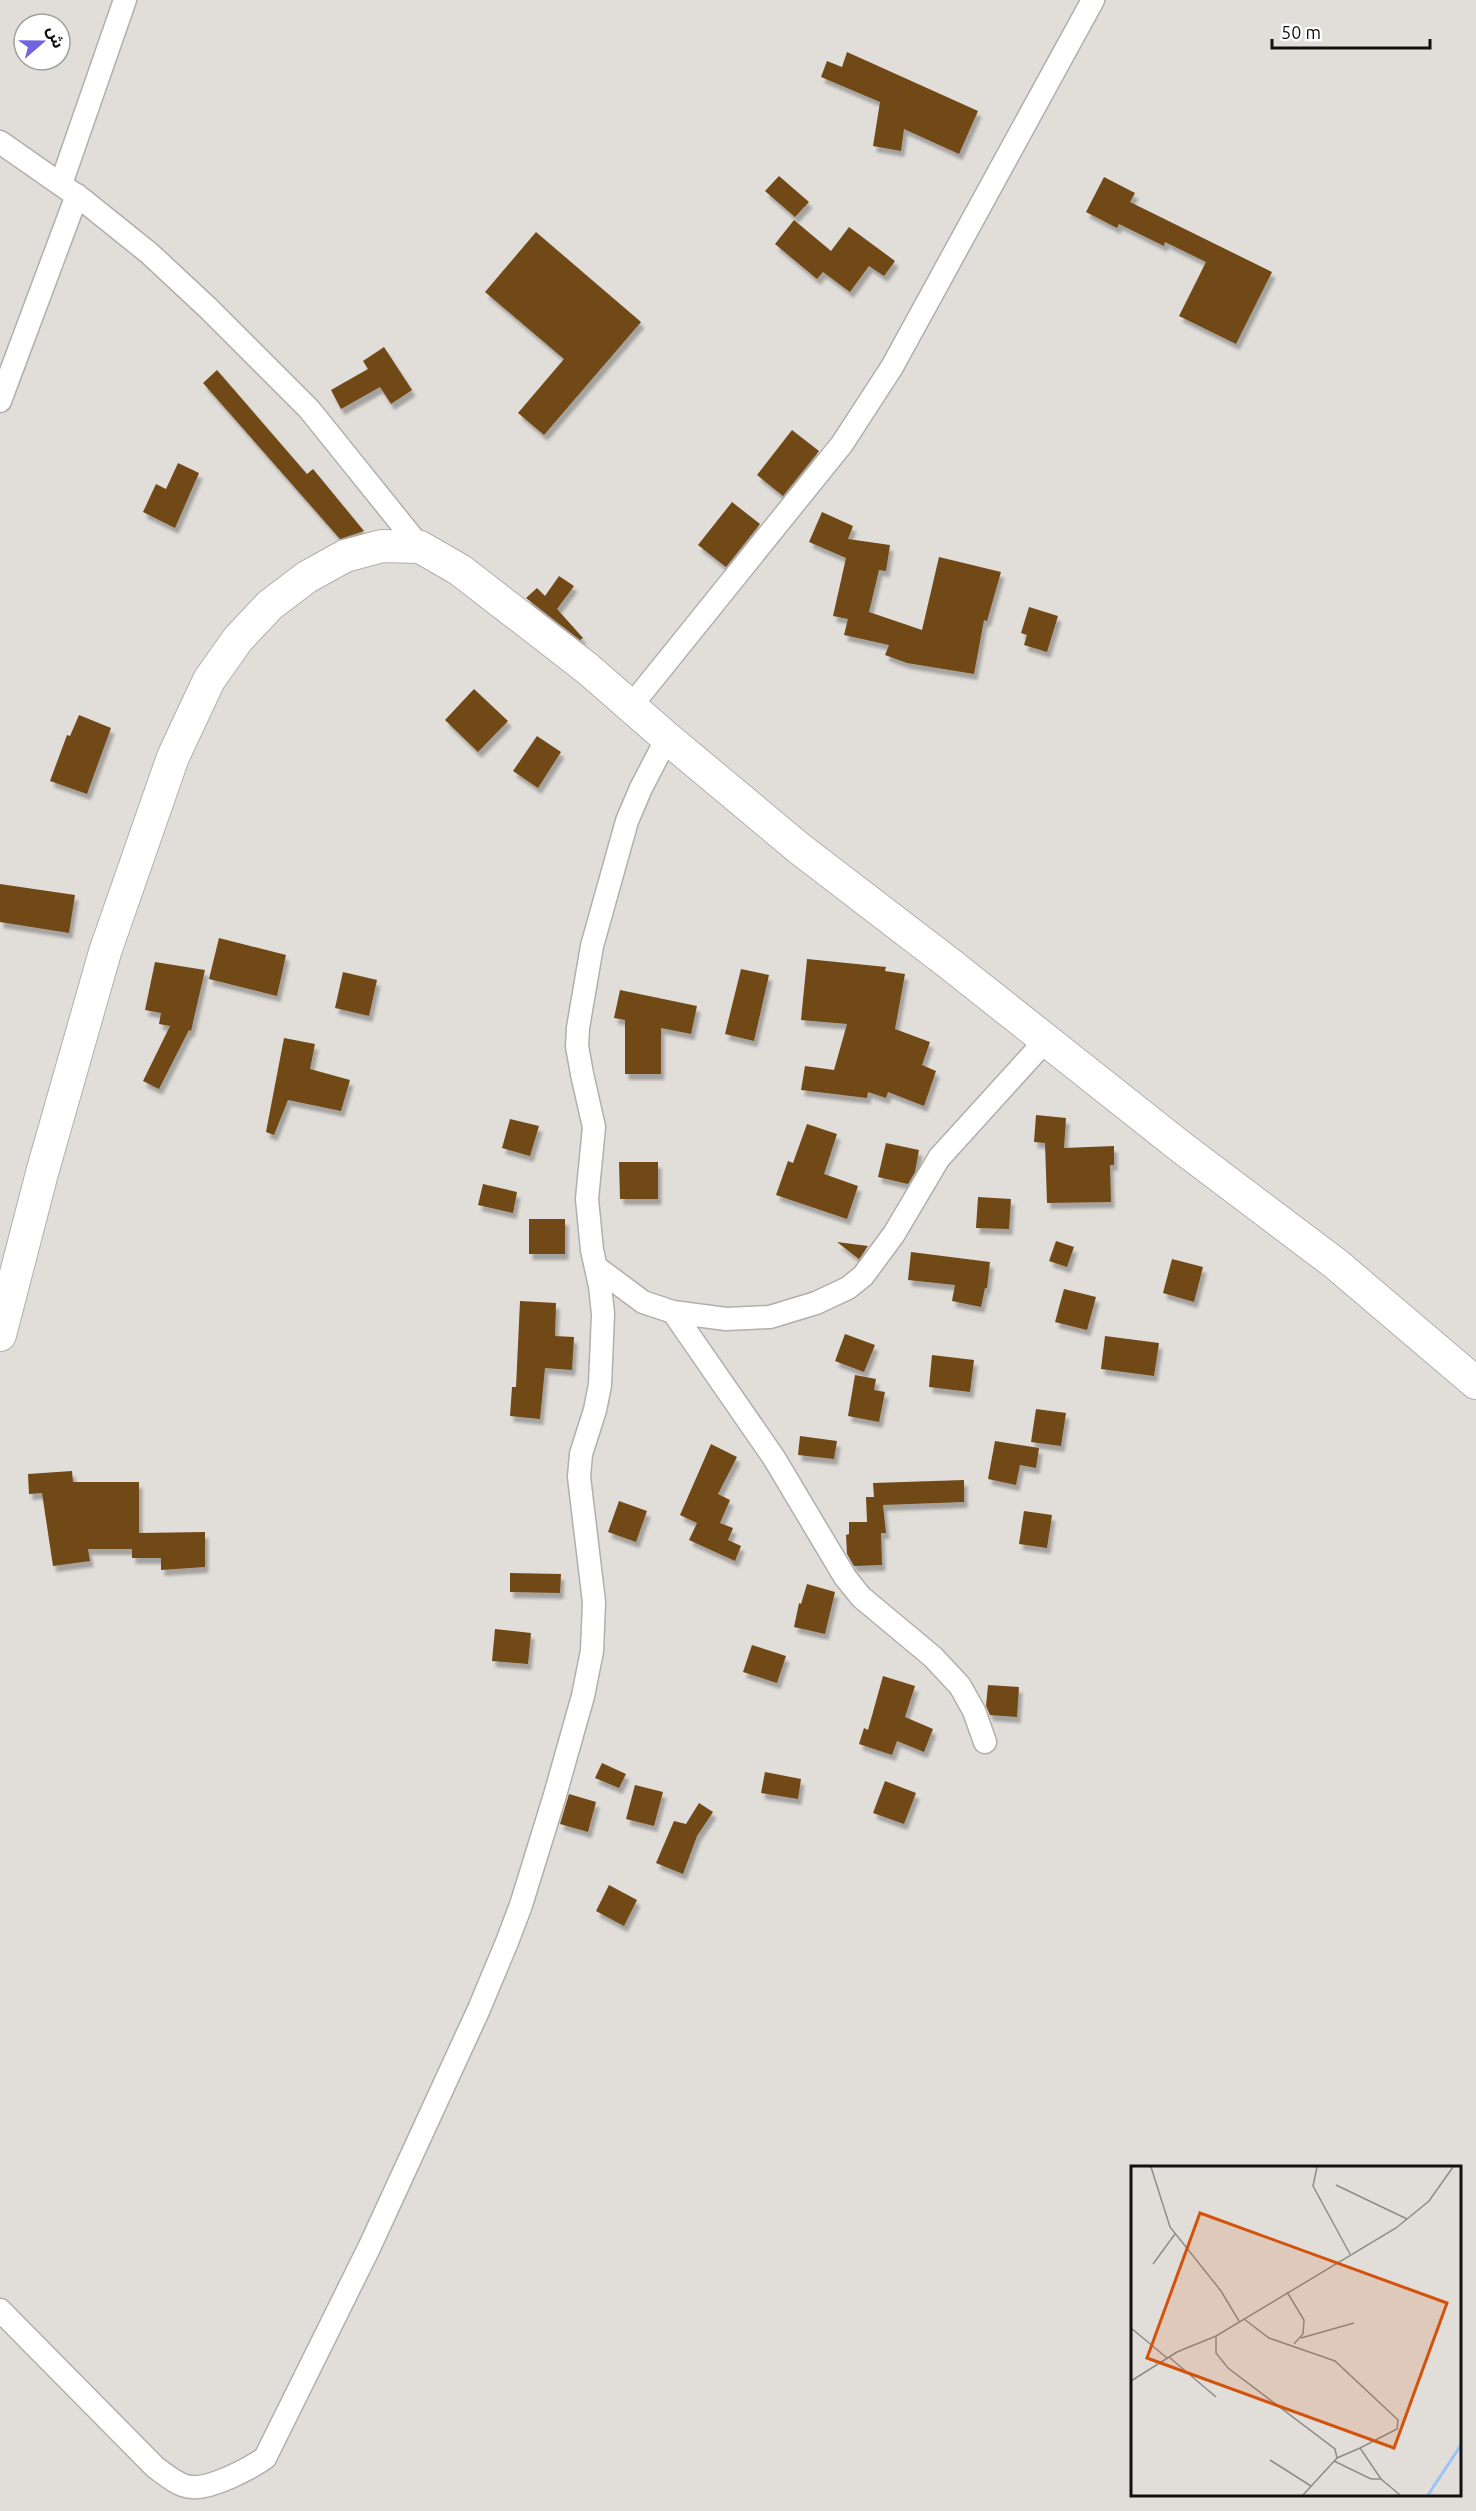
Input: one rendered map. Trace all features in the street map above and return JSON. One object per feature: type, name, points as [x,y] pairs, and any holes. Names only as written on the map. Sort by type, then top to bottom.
[{"type":"street","points":[[0,401],[69,190],[125,0]]},
{"type":"street","points":[[631,706],[842,444],[892,367],[1093,0]]},
{"type":"street","points":[[0,142],[69,190],[149,253],[309,409],[420,547],[460,570],[588,669],[800,849],[1181,1147],[1335,1264],[1476,1383]]},
{"type":"street","points":[[0,1335],[42,1173],[105,952],[173,757],[209,680],[238,639],[270,605],[307,577],[345,556],[382,546],[420,547]]},
{"type":"street","points":[[0,2310],[155,2468],[176,2482],[192,2488],[212,2483],[241,2473],[265,2458],[369,2248],[479,2009],[521,1905],[583,1696],[592,1651],[594,1626],[591,1572],[581,1508],[579,1477],[581,1454],[595,1410],[600,1385],[603,1314],[592,1250],[588,1199],[594,1127],[577,1046],[578,1028],[592,946],[627,821],[640,788],[667,738]]},
{"type":"street","points":[[596,1267],[643,1302],[672,1312],[726,1319],[770,1317],[816,1303],[848,1288],[863,1276],[894,1234],[939,1158],[1046,1040]]},
{"type":"street","points":[[672,1312],[774,1458],[845,1577],[861,1597],[933,1657],[960,1686],[974,1711],[986,1743]]},
{"type":"building","points":[[847,52],[978,111],[959,154],[904,129],[901,151],[873,146],[880,102],[821,77],[827,61],[842,67]]},
{"type":"building","points":[[779,176],[809,202],[795,217],[765,191]]},
{"type":"building","points":[[1104,177],[1135,193],[1130,202],[1272,272],[1236,344],[1179,316],[1206,262],[1165,242],[1164,246],[1119,224],[1117,228],[1086,212]]},
{"type":"building","points":[[794,220],[831,251],[849,227],[895,261],[884,276],[869,266],[850,292],[823,272],[817,279],[775,244]]},
{"type":"building","points":[[536,232],[641,322],[544,435],[518,413],[564,359],[485,292]]},
{"type":"building","points":[[384,347],[412,390],[391,404],[380,387],[341,409],[331,390],[368,369],[363,361]]},
{"type":"building","points":[[217,370],[307,474],[313,469],[364,531],[340,539],[203,383]]},
{"type":"building","points":[[792,430],[819,451],[783,496],[757,475]]},
{"type":"building","points":[[178,463],[199,473],[175,528],[143,512],[156,484],[166,489]]},
{"type":"building","points":[[732,502],[760,524],[726,567],[698,545]]},
{"type":"building","points":[[822,512],[853,526],[848,539],[890,545],[886,571],[879,570],[869,612],[922,630],[939,557],[1001,572],[987,621],[984,620],[974,674],[907,663],[885,655],[889,645],[844,635],[848,619],[833,616],[846,558],[809,542]]},
{"type":"building","points":[[559,576],[574,586],[557,609],[583,638],[580,640],[526,598],[537,588],[545,596]]},
{"type":"building","points":[[1029,607],[1058,616],[1047,652],[1024,645],[1027,635],[1021,633]]},
{"type":"building","points":[[474,689],[508,721],[478,752],[445,720]]},
{"type":"building","points":[[79,715],[111,728],[87,794],[50,781],[67,735],[70,736]]},
{"type":"building","points":[[537,736],[561,752],[538,788],[513,771]]},
{"type":"building","points":[[0,884],[75,895],[69,933],[0,922]]},
{"type":"building","points":[[219,938],[286,955],[277,996],[209,979]]},
{"type":"building","points":[[807,959],[886,967],[885,971],[905,974],[895,1029],[930,1042],[922,1065],[936,1071],[924,1106],[888,1092],[886,1098],[868,1092],[867,1098],[801,1090],[805,1066],[834,1070],[847,1024],[801,1020]]},
{"type":"building","points":[[155,962],[205,970],[191,1031],[189,1030],[159,1089],[143,1081],[170,1026],[159,1024],[161,1013],[145,1010]]},
{"type":"building","points":[[741,969],[769,975],[754,1041],[725,1034]]},
{"type":"building","points":[[343,972],[377,980],[369,1016],[335,1008]]},
{"type":"building","points":[[620,990],[697,1006],[691,1034],[661,1028],[661,1074],[625,1074],[625,1020],[614,1018]]},
{"type":"building","points":[[284,1038],[315,1044],[310,1069],[350,1080],[341,1111],[288,1100],[274,1135],[266,1132]]},
{"type":"building","points":[[1036,1115],[1066,1118],[1064,1148],[1114,1146],[1114,1165],[1110,1165],[1111,1202],[1047,1203],[1045,1143],[1034,1142]]},
{"type":"building","points":[[510,1119],[539,1126],[530,1156],[502,1148]]},
{"type":"building","points":[[807,1124],[837,1134],[824,1174],[858,1186],[847,1219],[776,1195],[788,1161],[793,1163]]},
{"type":"building","points":[[886,1143],[919,1150],[915,1172],[908,1184],[878,1177]]},
{"type":"building","points":[[619,1162],[658,1162],[658,1199],[620,1199]]},
{"type":"building","points":[[483,1184],[517,1192],[513,1213],[478,1205]]},
{"type":"building","points":[[978,1197],[1011,1199],[1009,1229],[976,1228]]},
{"type":"building","points":[[529,1219],[565,1219],[565,1254],[529,1254]]},
{"type":"building","points":[[1056,1241],[1074,1247],[1067,1267],[1049,1261]]},
{"type":"building","points":[[837,1242],[868,1246],[859,1259]]},
{"type":"building","points":[[911,1252],[990,1262],[987,1288],[985,1288],[981,1307],[952,1301],[955,1285],[908,1280]]},
{"type":"building","points":[[1172,1259],[1203,1267],[1194,1302],[1163,1293]]},
{"type":"building","points":[[1064,1289],[1096,1297],[1087,1330],[1055,1322]]},
{"type":"building","points":[[520,1301],[556,1303],[555,1336],[574,1337],[572,1370],[545,1368],[540,1419],[510,1416],[512,1387],[516,1387]]},
{"type":"building","points":[[845,1334],[875,1345],[864,1372],[835,1361]]},
{"type":"building","points":[[1105,1336],[1159,1343],[1154,1376],[1101,1369]]},
{"type":"building","points":[[932,1355],[974,1360],[970,1392],[929,1387]]},
{"type":"building","points":[[855,1375],[876,1379],[874,1390],[885,1392],[879,1422],[848,1416]]},
{"type":"building","points":[[1036,1409],[1066,1413],[1061,1446],[1031,1442]]},
{"type":"building","points":[[800,1436],[837,1441],[834,1459],[798,1455]]},
{"type":"building","points":[[995,1441],[1039,1448],[1036,1468],[1020,1465],[1016,1485],[988,1479]]},
{"type":"building","points":[[711,1444],[737,1457],[718,1494],[730,1500],[720,1523],[733,1528],[728,1540],[741,1546],[735,1561],[689,1540],[697,1523],[680,1515]]},
{"type":"building","points":[[72,1471],[73,1482],[139,1482],[139,1533],[205,1532],[205,1567],[161,1570],[161,1558],[132,1558],[132,1549],[88,1549],[90,1561],[53,1566],[42,1493],[29,1494],[28,1474]]},
{"type":"building","points":[[964,1480],[964,1502],[883,1505],[886,1533],[881,1533],[882,1565],[854,1566],[847,1554],[846,1535],[849,1534],[849,1522],[867,1522],[866,1497],[874,1497],[873,1483]]},
{"type":"building","points":[[619,1501],[647,1511],[636,1542],[608,1532]]},
{"type":"building","points":[[1024,1511],[1052,1515],[1047,1548],[1019,1544]]},
{"type":"building","points":[[510,1573],[561,1574],[560,1593],[510,1592]]},
{"type":"building","points":[[807,1584],[835,1592],[825,1634],[794,1627],[799,1603],[801,1604]]},
{"type":"building","points":[[495,1629],[531,1633],[528,1664],[492,1661]]},
{"type":"building","points":[[752,1645],[786,1656],[777,1683],[743,1672]]},
{"type":"building","points":[[883,1676],[915,1686],[905,1717],[933,1729],[924,1752],[897,1741],[892,1755],[859,1744],[864,1728],[868,1730]]},
{"type":"building","points":[[988,1685],[1019,1687],[1017,1717],[990,1715],[986,1706]]},
{"type":"building","points":[[602,1763],[626,1774],[619,1788],[595,1778]]},
{"type":"building","points":[[765,1772],[801,1779],[798,1799],[761,1793]]},
{"type":"building","points":[[885,1781],[916,1793],[904,1824],[873,1813]]},
{"type":"building","points":[[635,1785],[663,1792],[654,1826],[626,1819]]},
{"type":"building","points":[[569,1794],[596,1802],[588,1832],[560,1824]]},
{"type":"building","points":[[699,1803],[713,1812],[697,1836],[683,1874],[656,1863],[674,1821],[686,1824]]},
{"type":"building","points":[[609,1885],[637,1900],[624,1926],[596,1911]]}]
